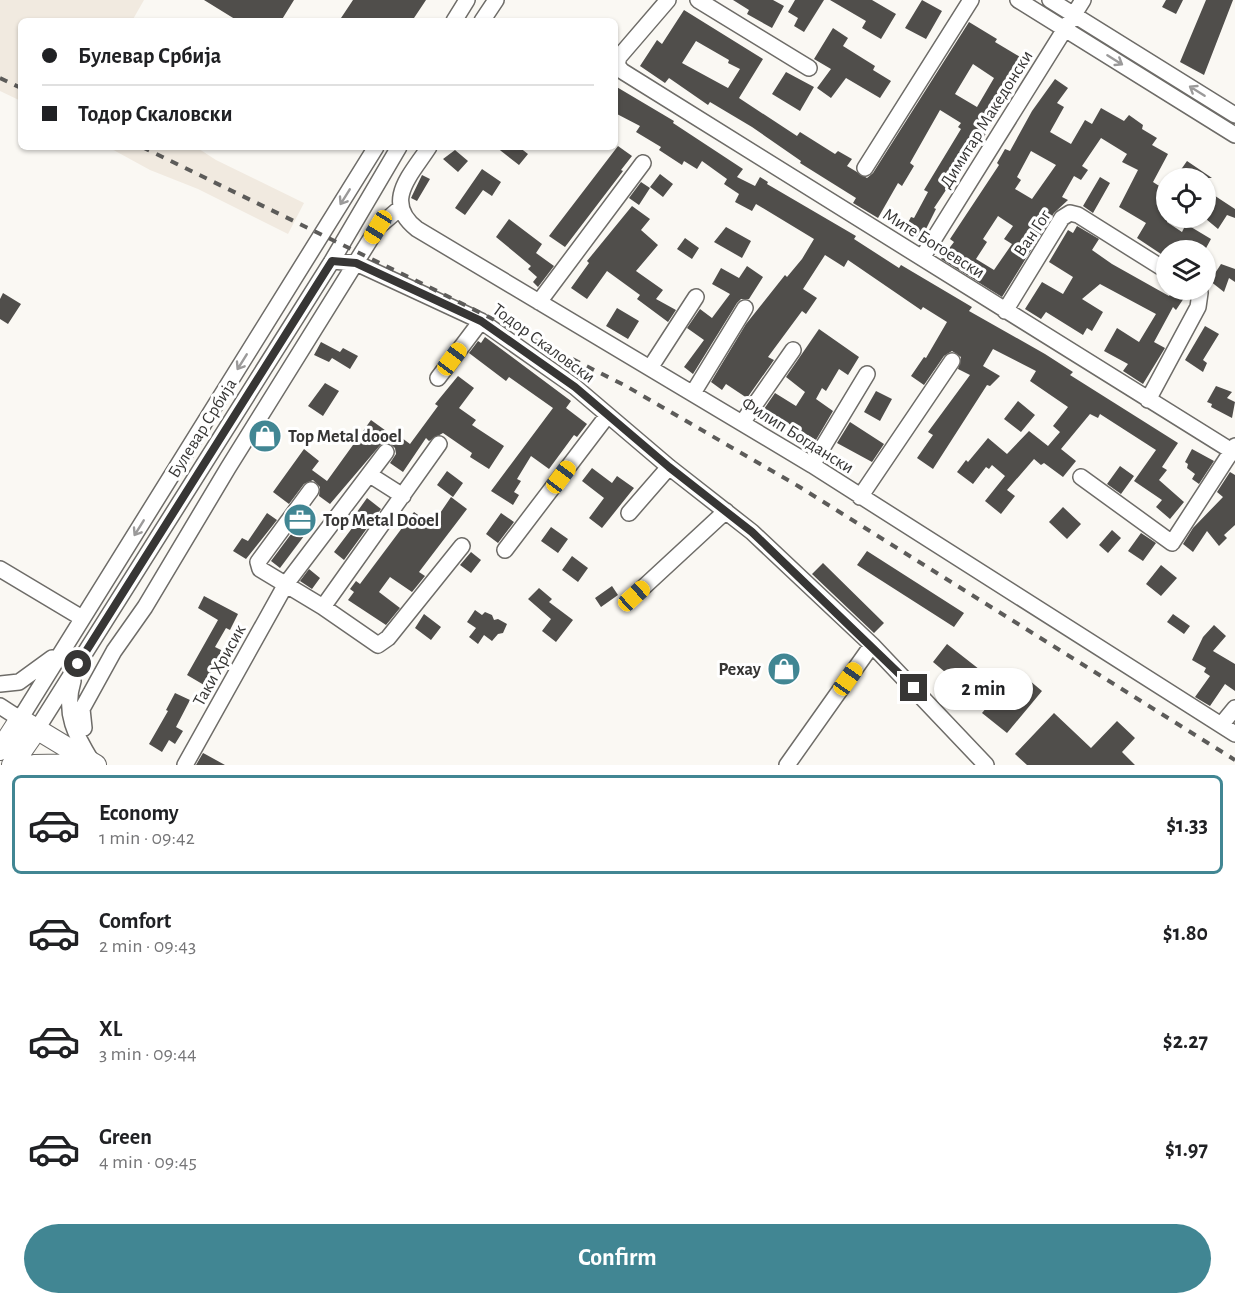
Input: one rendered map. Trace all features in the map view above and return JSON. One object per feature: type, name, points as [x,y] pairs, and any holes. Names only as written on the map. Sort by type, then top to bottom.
[{"type":"main road","points":[[0,750],[20,719],[95,764]]},
{"type":"main road","points":[[12,765],[37,729]]},
{"type":"main road","points":[[34,765],[95,764]]},
{"type":"street","points":[[456,18],[467,0]]},
{"type":"street","points":[[484,18],[496,0]]},
{"type":"street","name":"Мите Богоевски","points":[[668,0],[619,57],[618,65],[622,71],[1148,400],[1234,450],[1172,543],[1081,477]]},
{"type":"street","points":[[698,0],[809,68]]},
{"type":"street","points":[[865,168],[971,0]]},
{"type":"street","points":[[1018,0],[1235,135]]},
{"type":"street","points":[[1050,0],[1235,115]]},
{"type":"street","name":"Димитар Македонски","points":[[922,258],[1083,0]]},
{"type":"street","name":"Булевар Србија","points":[[20,719],[373,150]]},
{"type":"street","name":"Булевар Србија","points":[[37,729],[332,261],[397,150]]},
{"type":"street","points":[[84,728],[82,709],[114,651],[145,607],[228,468],[378,227],[399,209],[402,191],[427,150]]},
{"type":"street","points":[[539,302],[643,163]]},
{"type":"street","name":"Филип Богдански","points":[[399,209],[408,222],[417,229],[812,465],[1235,734]]},
{"type":"street","name":"Ван Гог","points":[[1005,310],[1062,218],[1070,213],[1078,215],[1156,264]]},
{"type":"street","points":[[332,261],[356,263]]},
{"type":"street","name":"Тодор Скаловски","points":[[356,263],[481,321],[575,387],[669,467],[752,532],[872,645],[986,765]]},
{"type":"street","points":[[650,368],[696,297]]},
{"type":"street","points":[[1148,400],[1198,307],[1199,300]]},
{"type":"street","points":[[693,393],[745,308]]},
{"type":"street","points":[[438,378],[481,321]]},
{"type":"street","points":[[742,423],[793,350]]},
{"type":"street","points":[[860,497],[952,361]]},
{"type":"street","points":[[812,465],[867,374]]},
{"type":"street","points":[[505,550],[608,416]]},
{"type":"street","points":[[323,607],[439,444]]},
{"type":"street","name":"Таки Хрисик","points":[[185,765],[286,584],[386,452]]},
{"type":"street","points":[[629,513],[669,467]]},
{"type":"street","points":[[370,474],[403,496]]},
{"type":"street","points":[[311,490],[258,562],[260,569],[323,607],[378,645],[388,638],[462,546]]},
{"type":"street","points":[[634,596],[726,511]]},
{"type":"street","points":[[0,568],[82,618]]},
{"type":"street","points":[[787,765],[872,645]]},
{"type":"street","points":[[0,684],[25,679],[63,648]]},
{"type":"street","points":[[78,664],[69,695],[69,715],[77,738],[95,764]]},
{"type":"street","points":[[0,706],[20,719]]},
{"type":"street","points":[[1221,725],[1235,708]]},
{"type":"shaded area","points":[[0,0],[144,0],[134,18],[18,18],[18,100],[0,91]]},
{"type":"shaded area","points":[[113,150],[201,150],[216,160],[304,203],[288,234],[198,189],[150,170]]},
{"type":"building","points":[[204,0],[294,0],[283,18],[233,18]]},
{"type":"building","points":[[353,0],[426,0],[414,18],[341,18]]},
{"type":"building","points":[[733,0],[773,0],[784,6],[772,28],[747,14],[749,10]]},
{"type":"building","points":[[795,0],[824,0],[804,32],[794,26],[798,18],[788,12]]},
{"type":"building","points":[[830,0],[872,0],[896,14],[881,39],[862,28],[866,21]]},
{"type":"building","points":[[922,0],[942,11],[926,39],[905,28]]},
{"type":"building","points":[[1166,0],[1183,0],[1176,14],[1162,7]]},
{"type":"building","points":[[1206,0],[1233,0],[1204,75],[1180,62]]},
{"type":"building","points":[[684,10],[763,59],[739,98],[797,136],[800,132],[835,154],[838,151],[852,159],[847,166],[867,178],[873,173],[969,22],[997,39],[995,42],[1027,61],[981,142],[978,140],[950,188],[948,187],[934,208],[936,209],[921,239],[904,230],[911,217],[914,218],[928,192],[924,190],[961,129],[958,127],[961,123],[940,110],[910,163],[914,166],[902,186],[898,183],[878,218],[853,203],[856,198],[800,163],[801,161],[752,127],[710,102],[708,105],[669,78],[665,83],[640,66],[657,40],[662,44]],"holes":[[[696,41],[740,69],[728,88],[682,63]],[[973,64],[994,78],[977,107],[955,94]]]},
{"type":"building","points":[[833,28],[848,38],[843,46],[875,66],[873,70],[891,81],[880,98],[846,78],[831,98],[817,88],[831,69],[814,59]]},
{"type":"building","points":[[786,72],[814,87],[800,111],[772,94]]},
{"type":"building","points":[[1055,79],[1068,88],[1057,103],[1064,107],[1050,132],[1071,144],[1085,120],[1092,124],[1101,108],[1124,121],[1129,115],[1143,125],[1142,129],[1157,138],[1152,145],[1168,154],[1160,168],[1156,168],[1153,182],[1156,184],[1156,228],[1176,228],[1182,232],[1184,228],[1193,228],[1211,239],[1156,240],[1156,251],[1137,238],[1146,223],[1119,207],[1138,170],[1122,162],[1127,154],[1101,138],[1082,166],[1088,170],[1081,180],[1074,176],[1062,197],[1068,200],[1054,213],[1002,297],[941,259],[954,242],[950,239],[999,165],[997,163],[1005,149],[1010,151],[1032,111]],"holes":[[[1031,151],[1056,165],[1032,199],[1015,189],[1021,180],[1017,177]],[[998,216],[1013,226],[1004,239],[1012,244],[994,270],[976,259],[987,242],[983,239]]]},
{"type":"building","points":[[618,88],[674,121],[673,123],[743,169],[737,177],[755,186],[760,177],[768,182],[767,184],[856,236],[854,239],[899,268],[901,265],[972,307],[969,311],[1045,354],[1073,372],[1070,375],[1178,443],[1162,467],[1167,470],[1159,480],[1184,502],[1170,519],[1156,507],[1162,500],[1134,481],[1156,450],[1100,414],[1098,418],[1090,414],[1061,449],[1076,461],[1063,477],[1044,463],[1041,465],[1034,459],[1007,490],[1015,496],[1001,514],[985,501],[1005,476],[992,465],[989,469],[986,467],[973,484],[957,472],[988,438],[1007,454],[1029,431],[1048,446],[1060,432],[1053,426],[1068,407],[1030,381],[1036,371],[993,349],[983,366],[1000,376],[990,386],[987,385],[933,469],[917,458],[933,435],[928,432],[970,375],[958,369],[961,357],[952,351],[944,356],[924,385],[911,376],[924,357],[926,358],[947,322],[923,307],[921,310],[848,260],[844,267],[825,255],[803,289],[817,298],[806,314],[802,311],[768,357],[774,360],[747,398],[726,384],[722,390],[711,382],[746,324],[785,275],[787,277],[802,259],[814,239],[756,204],[752,211],[735,202],[739,194],[724,184],[727,179],[702,161],[697,169],[684,161],[682,165],[659,150],[661,147],[636,132],[640,126],[618,115]]},
{"type":"building","points":[[618,146],[632,156],[565,247],[549,236],[615,150],[618,150]]},
{"type":"building","points":[[455,150],[468,161],[458,172],[443,159]]},
{"type":"building","points":[[500,150],[523,150],[528,154],[519,165]]},
{"type":"building","points":[[1187,161],[1197,168],[1182,168]]},
{"type":"building","points":[[482,169],[501,182],[492,196],[483,190],[465,215],[455,208]]},
{"type":"building","points":[[660,174],[673,184],[663,197],[650,187]]},
{"type":"building","points":[[422,175],[430,179],[417,201],[411,198]]},
{"type":"building","points":[[1100,177],[1110,183],[1093,213],[1083,206]]},
{"type":"building","points":[[641,182],[650,188],[639,205],[629,198]]},
{"type":"building","points":[[1216,197],[1235,209],[1235,218],[1227,215],[1218,229],[1216,227]]},
{"type":"building","points":[[632,206],[650,219],[641,230],[658,245],[636,271],[663,290],[656,299],[676,310],[668,322],[637,299],[640,295],[607,271],[587,299],[571,288],[589,263],[587,261]]},
{"type":"building","points":[[509,219],[542,244],[536,253],[554,266],[538,287],[533,282],[537,277],[528,269],[531,266],[496,237]]},
{"type":"building","points":[[1077,226],[1099,239],[1092,250],[1156,289],[1156,300],[1183,300],[1176,310],[1173,307],[1154,342],[1165,348],[1143,384],[1123,371],[1128,364],[1104,351],[1117,328],[1139,342],[1156,314],[1100,284],[1082,299],[1103,312],[1092,331],[1087,328],[1083,335],[1046,312],[1041,319],[1025,309],[1042,282],[1063,294],[1073,277],[1049,262],[1068,230],[1073,233]]},
{"type":"building","points":[[726,227],[751,241],[742,258],[714,242]]},
{"type":"building","points":[[685,238],[699,248],[692,259],[677,249]]},
{"type":"building","points":[[1221,264],[1235,269],[1235,282],[1229,278],[1224,292],[1216,286],[1216,272]]},
{"type":"building","points":[[747,266],[763,277],[749,299],[741,299],[737,303],[693,374],[684,367],[704,340],[687,328],[700,309],[712,318],[730,294],[712,284],[721,268],[739,278]]},
{"type":"building","points":[[3,293],[21,304],[8,324],[0,319],[0,299]]},
{"type":"building","points":[[617,308],[639,321],[628,339],[606,326]]},
{"type":"building","points":[[1205,326],[1219,334],[1203,360],[1207,363],[1203,372],[1185,360]]},
{"type":"building","points":[[819,329],[859,357],[848,375],[839,369],[826,391],[822,388],[816,399],[833,411],[816,440],[764,409],[775,393],[796,406],[805,392],[786,377]]},
{"type":"building","points":[[485,337],[571,401],[566,408],[587,424],[577,437],[574,435],[549,469],[531,456],[517,479],[521,481],[514,492],[519,495],[513,505],[491,491],[553,408],[509,377],[506,381],[469,353],[478,341],[481,343]]},
{"type":"building","points":[[321,342],[340,352],[343,348],[358,356],[350,369],[332,358],[329,362],[314,355]]},
{"type":"building","points":[[458,376],[474,388],[459,408],[476,420],[472,425],[504,446],[489,469],[470,457],[472,453],[443,433],[429,441],[426,438],[403,472],[390,463],[396,454],[395,448],[388,442],[382,443],[330,504],[319,496],[320,487],[313,480],[304,484],[289,504],[273,492],[304,449],[319,461],[312,470],[327,481],[371,420],[400,441],[402,438],[410,444],[438,406],[435,404]]},
{"type":"building","points":[[325,383],[339,391],[323,416],[308,406]]},
{"type":"building","points":[[1216,386],[1232,392],[1227,398],[1235,402],[1232,418],[1211,407],[1212,404],[1207,402]]},
{"type":"building","points":[[876,391],[892,399],[880,421],[864,412]]},
{"type":"building","points":[[1018,401],[1035,415],[1021,432],[1004,419]]},
{"type":"building","points":[[850,422],[884,444],[872,462],[837,443]]},
{"type":"building","points":[[1192,449],[1214,461],[1199,484],[1192,479],[1195,474],[1187,468],[1188,464],[1185,462]]},
{"type":"building","points":[[1120,466],[1134,476],[1121,494],[1107,484]]},
{"type":"building","points":[[592,468],[612,483],[617,476],[634,488],[602,528],[589,518],[604,498],[582,481]]},
{"type":"building","points":[[447,471],[463,483],[453,497],[437,485]]},
{"type":"building","points":[[1230,472],[1235,475],[1235,525],[1224,535],[1227,538],[1219,546],[1207,531],[1193,552],[1183,544],[1193,528],[1223,497],[1217,492]]},
{"type":"building","points":[[451,497],[467,509],[419,572],[425,576],[412,592],[390,577],[379,592],[400,608],[386,625],[348,600],[354,592],[350,589],[356,581],[360,584],[414,512],[432,525]]},
{"type":"building","points":[[367,498],[381,509],[344,560],[334,552],[362,515],[357,512]]},
{"type":"building","points":[[1063,507],[1081,524],[1067,539],[1049,522]]},
{"type":"building","points":[[267,513],[277,520],[246,559],[233,551],[242,538],[248,541]]},
{"type":"building","points":[[501,513],[514,522],[498,543],[486,534]]},
{"type":"building","points":[[303,518],[313,524],[280,568],[271,561]]},
{"type":"building","points":[[551,527],[568,539],[558,553],[541,541]]},
{"type":"building","points":[[1112,530],[1121,538],[1108,553],[1099,545]]},
{"type":"building","points":[[1141,533],[1156,543],[1143,561],[1128,551]]},
{"type":"building","points":[[867,551],[964,613],[954,627],[857,565]]},
{"type":"building","points":[[471,552],[481,560],[471,573],[460,565]]},
{"type":"building","points":[[572,556],[588,568],[578,582],[562,570]]},
{"type":"building","points":[[823,563],[884,623],[874,633],[812,574]]},
{"type":"building","points":[[1161,565],[1177,578],[1161,596],[1146,584]]},
{"type":"building","points":[[309,569],[320,578],[312,589],[300,581]]},
{"type":"building","points":[[612,586],[618,595],[601,607],[595,598]]},
{"type":"building","points":[[539,588],[552,599],[549,602],[573,620],[556,642],[542,631],[551,619],[528,599]]},
{"type":"building","points":[[204,596],[238,614],[230,630],[226,628],[215,647],[223,651],[204,685],[187,675],[218,620],[198,608]]},
{"type":"building","points":[[475,610],[482,615],[485,612],[492,615],[494,620],[498,619],[507,624],[503,633],[498,634],[492,641],[484,635],[478,644],[469,637],[476,628],[467,622]]},
{"type":"building","points":[[424,614],[441,627],[431,640],[415,628]]},
{"type":"building","points":[[1173,614],[1190,626],[1184,634],[1167,622]]},
{"type":"building","points":[[1214,625],[1226,636],[1213,651],[1235,664],[1235,691],[1225,684],[1210,706],[1195,697],[1210,676],[1204,672],[1206,668],[1192,660],[1203,637]]},
{"type":"building","points":[[947,644],[984,673],[969,692],[933,662]]},
{"type":"building","points":[[1017,670],[1042,691],[1007,733],[982,713]]},
{"type":"building","points":[[175,693],[190,700],[176,727],[183,731],[175,744],[169,740],[162,752],[149,744],[168,711],[166,710]]},
{"type":"building","points":[[1054,713],[1091,748],[1117,721],[1135,738],[1122,752],[1135,765],[1027,765],[1015,754]]},
{"type":"building","points":[[203,753],[205,754],[225,765],[196,765]]},
{"type":"railway","points":[[0,78],[18,87]]},
{"type":"railway","points":[[148,150],[626,386],[798,486],[1235,760]]},
{"type":"place","name":"Top Metal dooel","points":[[265,436]]},
{"type":"place","name":"Top Metal Dooel","points":[[300,520]]},
{"type":"place","name":"Рехау","points":[[784,669]]},
{"type":"route","points":[[78,664],[332,261],[356,263],[481,321],[575,387],[627,433],[752,532],[872,645],[914,688]]}]
